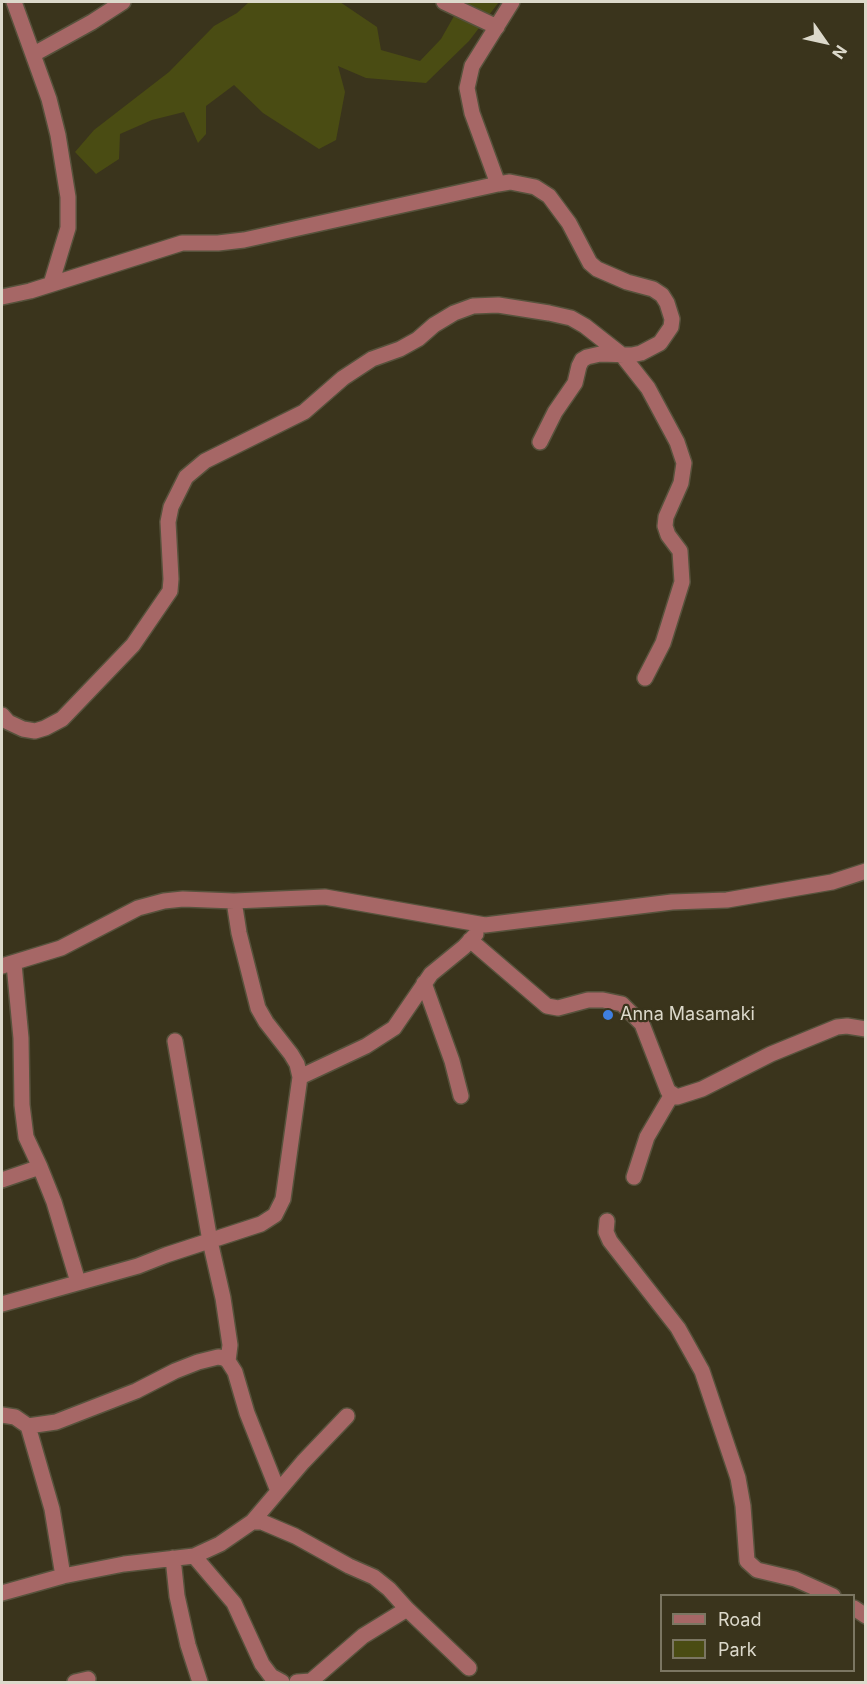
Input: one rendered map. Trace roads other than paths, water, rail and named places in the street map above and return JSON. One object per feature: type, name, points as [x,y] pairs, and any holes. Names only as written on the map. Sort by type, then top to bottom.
[{"type":"street","points":[[14,2],[49,99],[68,197],[68,228],[51,284]]},
{"type":"street","points":[[34,54],[123,2]]},
{"type":"street","points":[[444,2],[497,27]]},
{"type":"street","points":[[498,184],[475,122],[467,88],[472,66],[512,2]]},
{"type":"street","points":[[2,297],[30,291],[182,243],[244,240],[510,182],[536,188],[549,196],[569,223],[590,263],[597,269],[627,282],[653,289],[662,295],[672,319],[671,327],[660,343],[641,353],[600,354],[582,360],[575,383],[555,412],[540,442]]},
{"type":"street","points":[[2,715],[8,722],[23,729],[35,730],[45,728],[62,719],[133,645],[170,591],[168,522],[171,507],[186,477],[205,461],[304,412],[343,378],[372,358],[409,344],[454,313],[473,306],[498,305],[571,318],[585,326],[622,355],[648,388],[677,442],[684,463],[681,483],[666,516],[665,526],[668,535],[680,551],[682,582],[663,643],[645,678]]},
{"type":"street","points":[[78,1282],[54,1202],[26,1137],[23,1116],[21,1038],[8,965],[61,948],[138,908],[164,901],[325,897],[485,925],[672,902],[728,900],[832,882],[866,871]]},
{"type":"street","points":[[2,1304],[138,1266],[261,1224],[275,1215],[283,1199],[300,1077],[297,1064],[291,1054],[258,1008],[239,933],[234,901]]},
{"type":"street","points":[[300,1077],[366,1046],[394,1028],[431,974],[485,925]]},
{"type":"street","points":[[470,940],[547,1006],[558,1008],[588,1000],[622,1004],[642,1024],[671,1096],[677,1097],[702,1089],[771,1054],[837,1027],[866,1029]]},
{"type":"street","points":[[424,983],[462,1096]]},
{"type":"street","points":[[175,1041],[210,1241],[229,1333],[228,1361],[240,1385],[247,1413],[278,1491]]},
{"type":"street","points":[[634,1178],[647,1137],[671,1096]]},
{"type":"street","points":[[2,1180],[40,1167]]},
{"type":"street","points":[[607,1221],[606,1232],[610,1241],[678,1328],[702,1371],[738,1478],[743,1506],[747,1560],[757,1570],[795,1579],[829,1594]]},
{"type":"street","points":[[2,1415],[15,1417],[28,1426],[41,1425],[65,1419],[136,1392],[175,1371],[198,1362],[218,1357],[228,1361]]},
{"type":"street","points":[[2,1593],[63,1576],[124,1564],[194,1556],[220,1544],[252,1522],[347,1416]]},
{"type":"street","points":[[28,1426],[52,1509],[63,1576]]},
{"type":"street","points":[[252,1522],[258,1521],[274,1526],[374,1577],[469,1668]]},
{"type":"street","points":[[194,1556],[234,1603],[262,1664],[271,1676],[282,1683]]},
{"type":"street","points":[[173,1558],[179,1606],[200,1683]]},
{"type":"street","points":[[297,1683],[311,1681],[363,1636],[407,1609]]},
{"type":"place","name":"Anna Masamaki","points":[[608,1015]]}]
